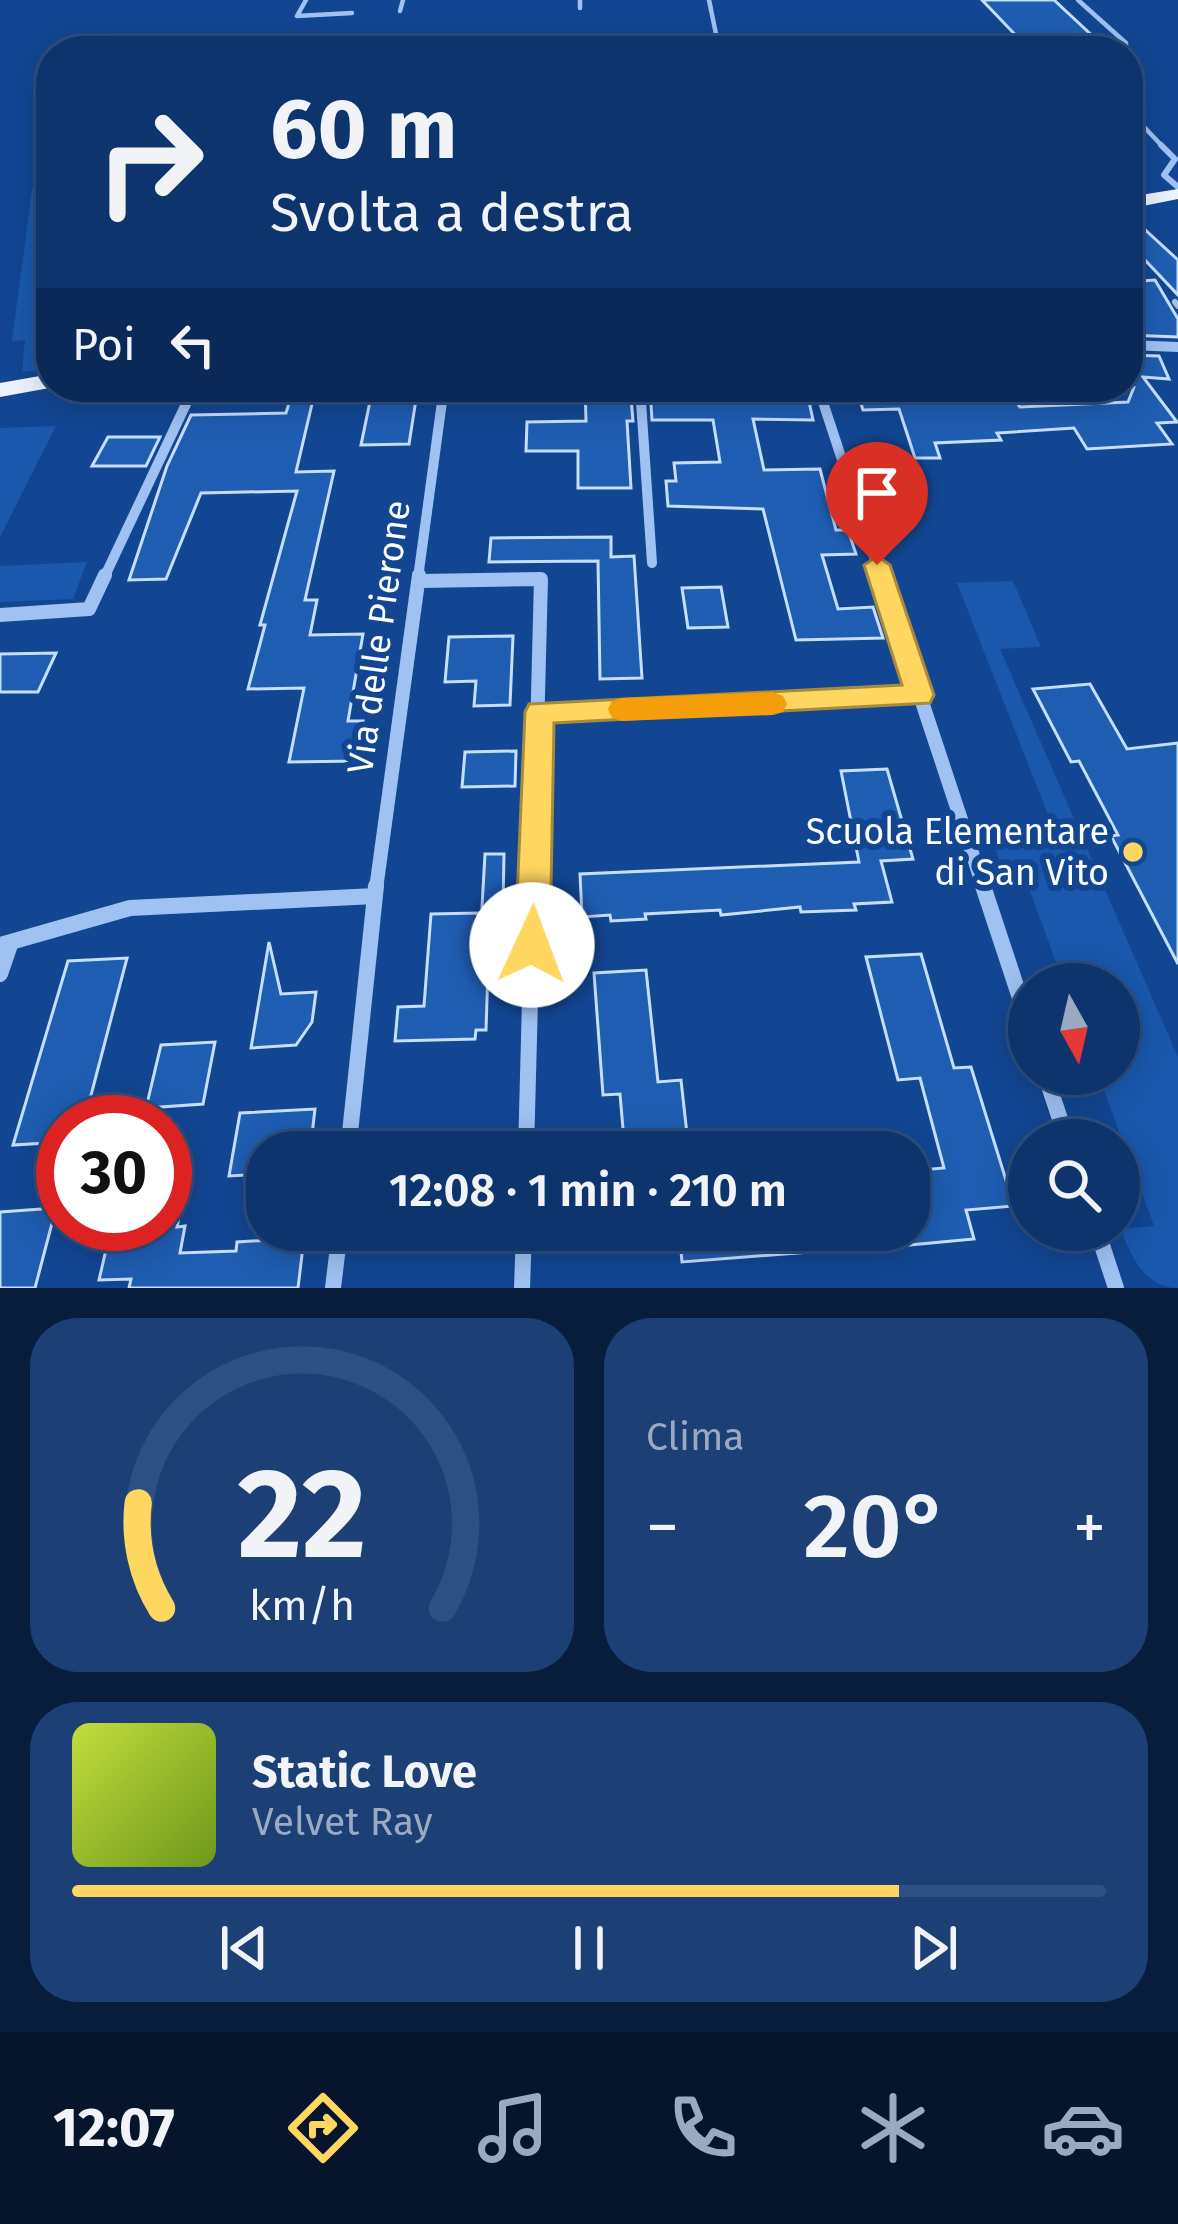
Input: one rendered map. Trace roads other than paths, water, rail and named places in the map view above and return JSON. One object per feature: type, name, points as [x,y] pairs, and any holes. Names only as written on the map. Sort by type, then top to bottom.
[{"type":"main road","points":[[1143,199],[1178,191]]},
{"type":"main road","points":[[0,390],[36,384]]},
{"type":"street","points":[[1143,345],[1178,347]]},
{"type":"street","points":[[0,615],[89,609],[187,402]]},
{"type":"street","name":"Via delle Pierone","points":[[350,1131],[375,896],[442,402]]},
{"type":"street","points":[[641,402],[652,563]]},
{"type":"street","points":[[823,402],[1009,963]]},
{"type":"street","points":[[421,581],[541,579],[527,1131]]},
{"type":"street","points":[[539,712],[920,695]]},
{"type":"street","points":[[0,974],[6,944],[130,908],[375,896]]},
{"type":"street","points":[[333,1288],[337,1251]]},
{"type":"street","points":[[522,1288],[523,1251]]},
{"type":"street","points":[[1104,1251],[1116,1288]]},
{"type":"lane","points":[[306,0],[297,16],[352,13]]},
{"type":"lane","points":[[400,10],[403,0]]},
{"type":"lane","points":[[709,0],[716,34]]},
{"type":"lane","points":[[1078,0],[1118,36]]},
{"type":"lane","points":[[1143,125],[1177,160],[1165,168],[1164,175],[1178,191]]},
{"type":"place","name":"Scuola Elementare di San Vito","points":[[1133,852]]}]
